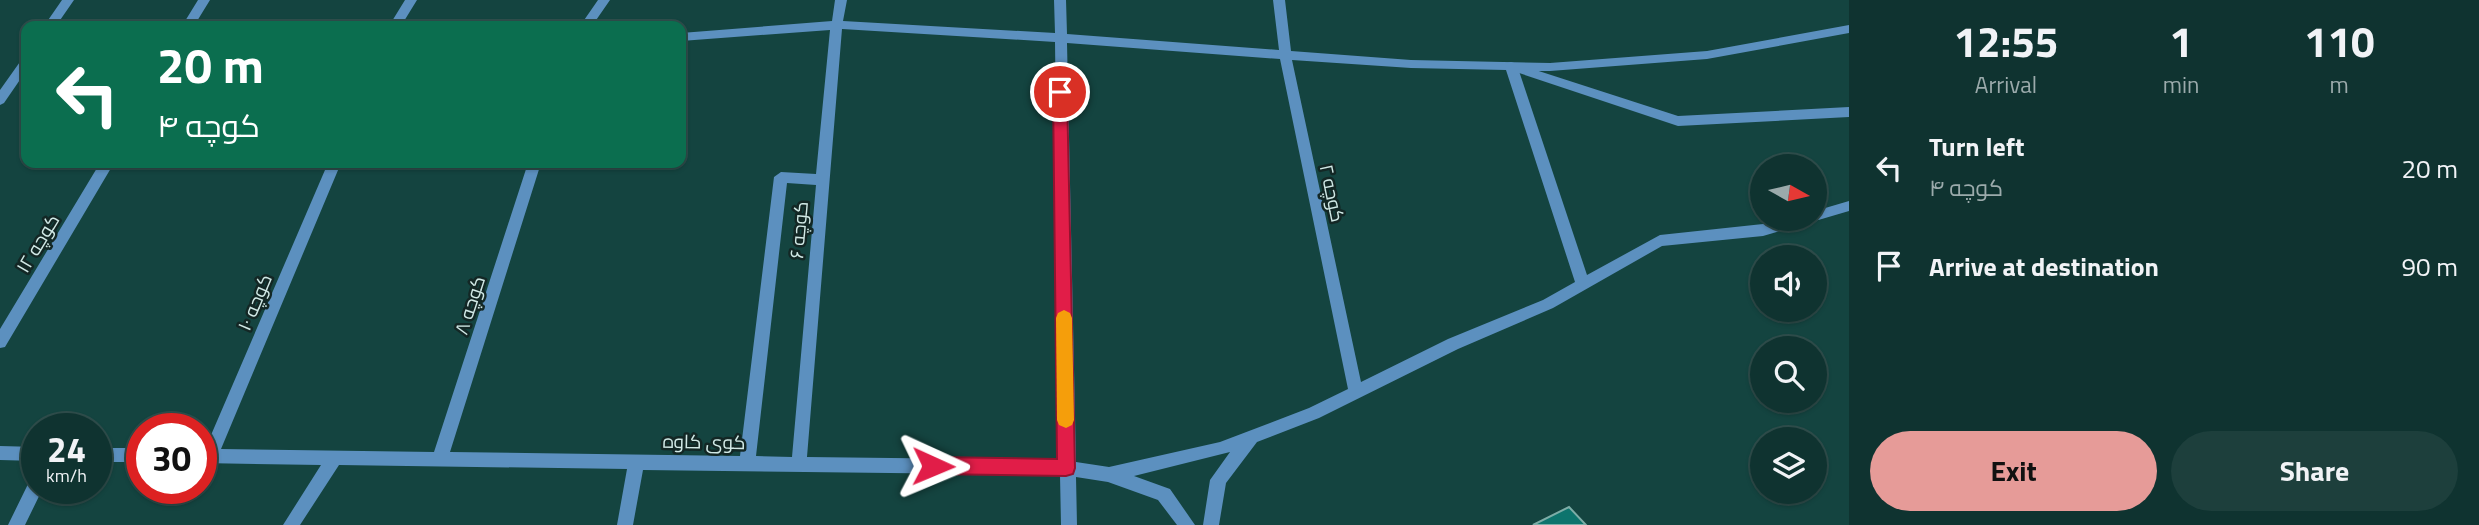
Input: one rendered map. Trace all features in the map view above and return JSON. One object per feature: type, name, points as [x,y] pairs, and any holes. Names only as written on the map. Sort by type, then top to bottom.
[{"type":"street","points":[[53,21],[68,0]]},
{"type":"street","points":[[191,21],[204,0]]},
{"type":"street","points":[[398,21],[411,0]]},
{"type":"street","points":[[589,21],[604,0]]},
{"type":"street","name":"کوچه ۶","points":[[799,464],[836,25],[841,0]]},
{"type":"street","points":[[1060,0],[1069,525]]},
{"type":"street","name":"کوچه ۲","points":[[1279,0],[1285,54],[1356,393]]},
{"type":"street","points":[[686,37],[836,25],[1059,38],[1411,64],[1511,66],[1598,65],[1707,55],[1849,29]]},
{"type":"street","points":[[1511,66],[1678,121],[1849,112]]},
{"type":"street","points":[[1511,66],[1583,284]]},
{"type":"street","points":[[0,100],[21,69]]},
{"type":"street","name":"کوچه ۱۲","points":[[0,342],[104,168]]},
{"type":"street","name":"کوچه ۱۰","points":[[217,429],[332,168]]},
{"type":"street","name":"کوچه ۸","points":[[440,459],[533,168]]},
{"type":"street","points":[[747,463],[781,177],[822,180]]},
{"type":"street","points":[[1827,212],[1849,206]]},
{"type":"street","points":[[1108,474],[1220,449],[1314,413],[1453,344],[1548,304],[1660,241],[1754,231]]},
{"type":"street","points":[[1211,525],[1218,480],[1252,437]]},
{"type":"street","points":[[0,453],[21,454]]},
{"type":"street","name":"کوی کاوه","points":[[217,456],[1066,468],[1108,474],[1164,494],[1187,525]]},
{"type":"street","points":[[291,525],[335,458]]},
{"type":"street","points":[[625,525],[636,461]]},
{"type":"street","points":[[16,525],[26,504]]},
{"type":"building","points":[[1569,507],[1586,525],[1533,525]]},
{"type":"slow traffic","points":[[1064,318],[1066,420]]},
{"type":"route","points":[[933,466],[1066,468],[1060,92]]}]
